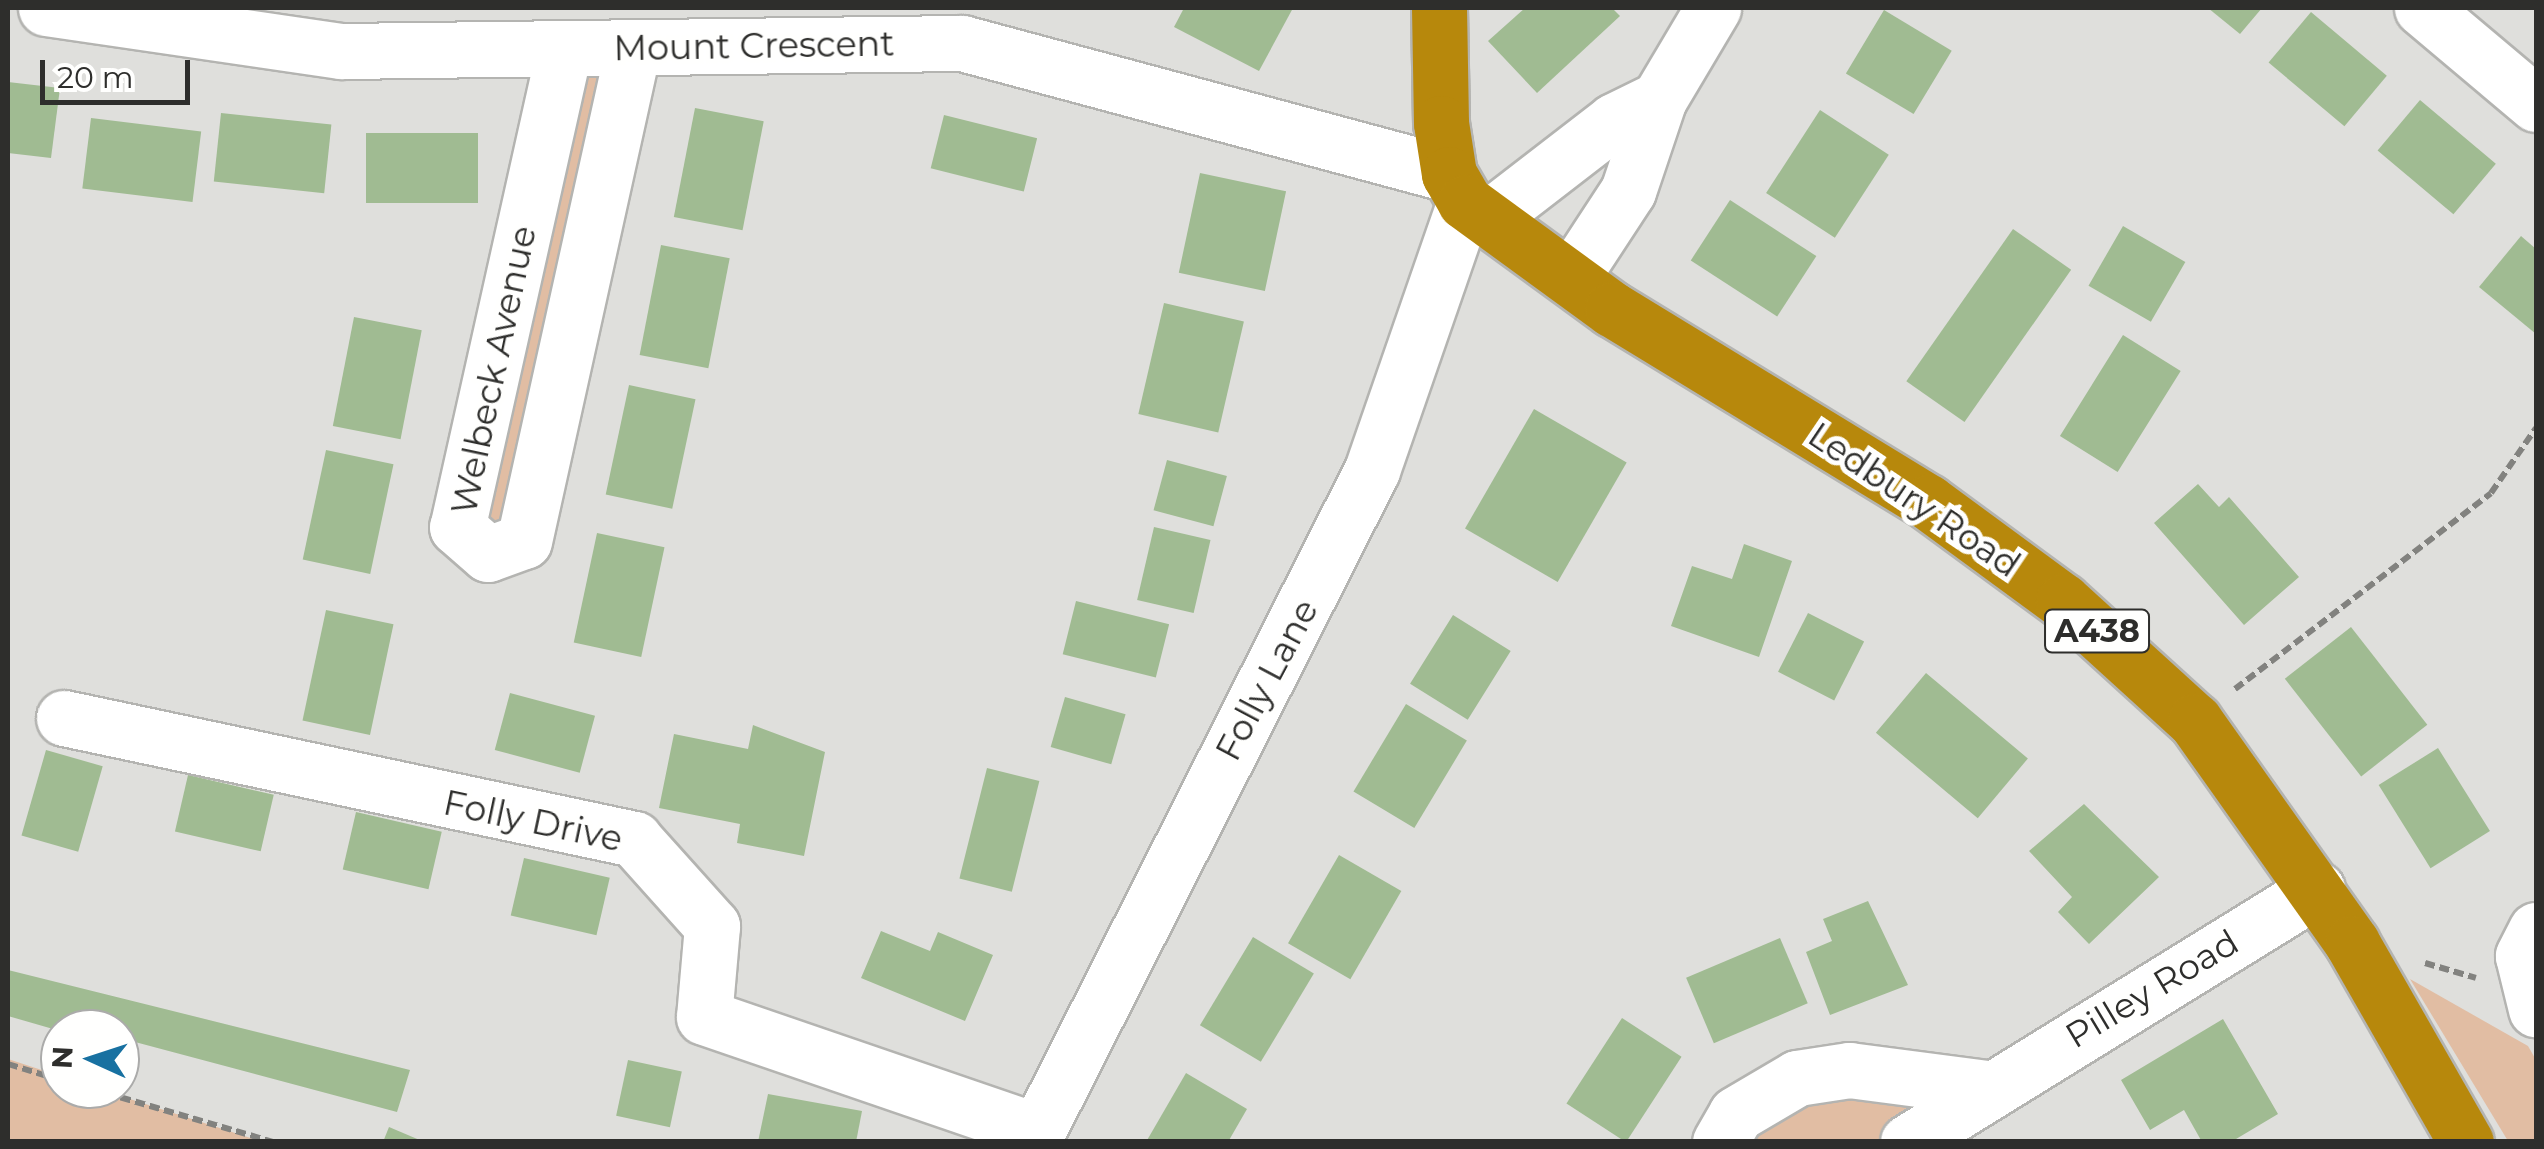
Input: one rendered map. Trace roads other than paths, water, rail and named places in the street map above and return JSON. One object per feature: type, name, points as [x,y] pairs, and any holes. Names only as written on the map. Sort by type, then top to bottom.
[{"type":"highway","points":[[1439,8],[1466,199]]},
{"type":"highway","name":"Ledbury Road","points":[[1466,199],[1571,278],[1928,502],[2063,601],[2195,721],[2352,943],[2466,1142]]},
{"type":"street","name":"Mount Crescent","points":[[46,8],[143,16],[341,51],[633,48],[779,25],[962,43],[1466,199]]},
{"type":"street","points":[[1571,278],[1628,191],[1659,98],[1713,8]]},
{"type":"street","points":[[2422,8],[2536,104]]},
{"type":"street","name":"Welbeck Avenue","points":[[564,50],[457,526],[488,554],[524,542],[633,48]]},
{"type":"street","points":[[1466,199],[1659,98]]},
{"type":"street","name":"Folly Lane","points":[[1034,1136],[1372,470],[1466,199]]},
{"type":"street","name":"Folly Drive","points":[[64,718],[634,839],[712,926],[704,1017],[1034,1136]]},
{"type":"street","name":"Pilley Road","points":[[1908,1142],[1987,1088],[2317,890]]},
{"type":"street","points":[[2531,1000],[2523,956],[2536,930]]},
{"type":"street","points":[[1720,1142],[1736,1114],[1797,1078],[1849,1070],[1987,1088]]}]
